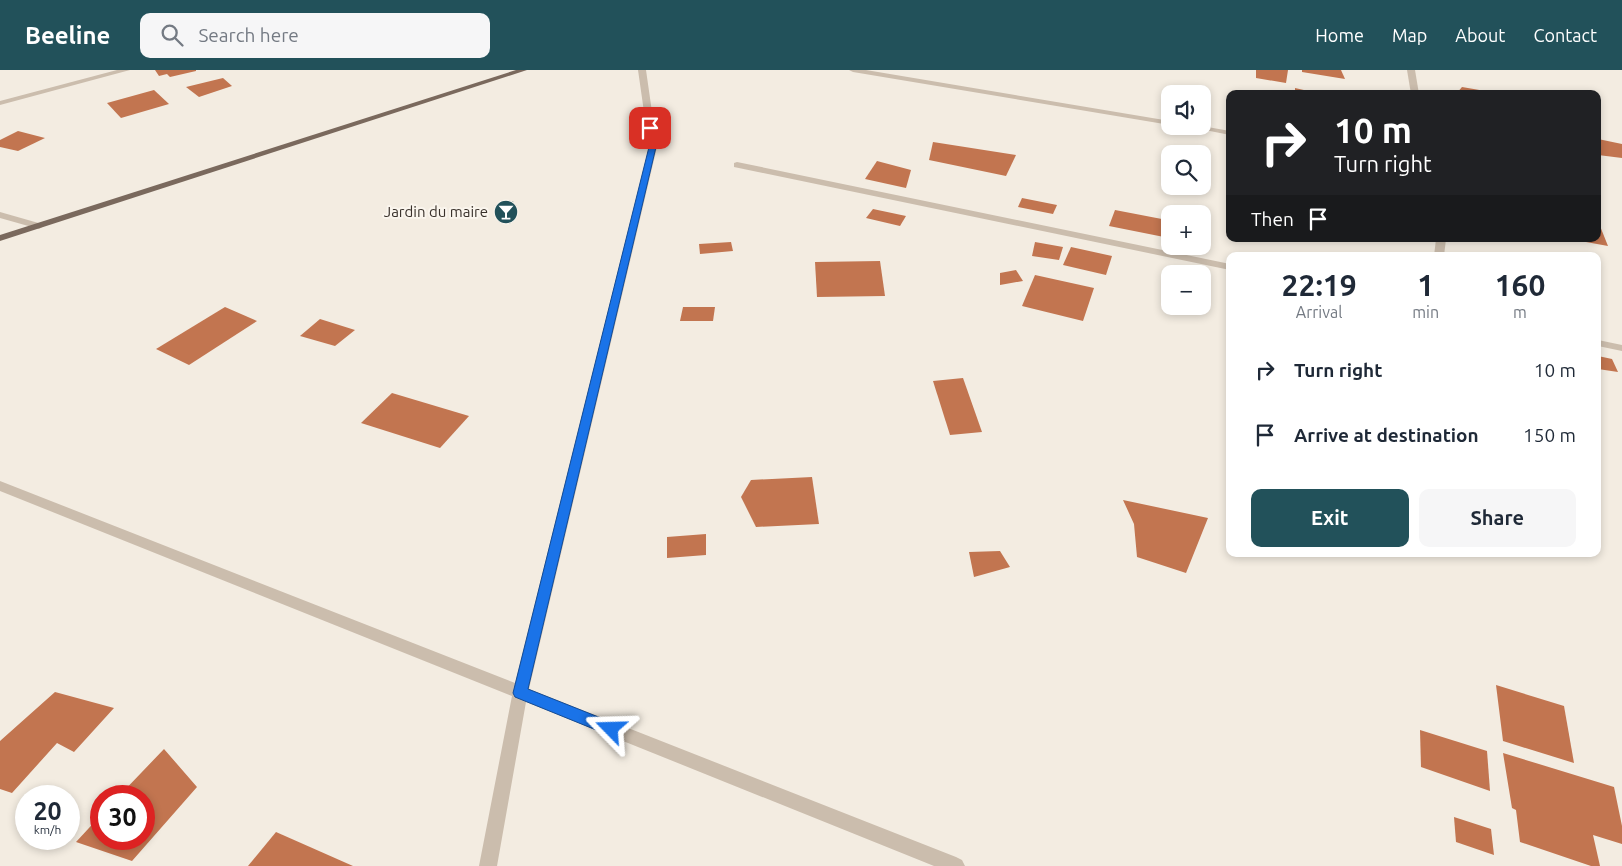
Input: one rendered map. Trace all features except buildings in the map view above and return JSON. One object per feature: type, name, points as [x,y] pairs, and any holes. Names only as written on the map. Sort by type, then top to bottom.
[{"type":"main road","points":[[0,238],[524,70]]},
{"type":"street","points":[[0,103],[126,70]]},
{"type":"street","points":[[488,866],[520,693],[653,147],[642,70]]},
{"type":"street","points":[[853,70],[1161,121]]},
{"type":"street","points":[[1411,70],[1414,90]]},
{"type":"street","points":[[1211,130],[1226,132]]},
{"type":"street","points":[[737,165],[1226,266]]},
{"type":"street","points":[[0,215],[39,226]]},
{"type":"street","points":[[1601,344],[1622,348]]},
{"type":"street","points":[[0,486],[956,866]]},
{"type":"place","name":"Jardin du maire","points":[[506,212]]},
{"type":"route","points":[[611,729],[520,693],[653,147],[650,128]]}]
